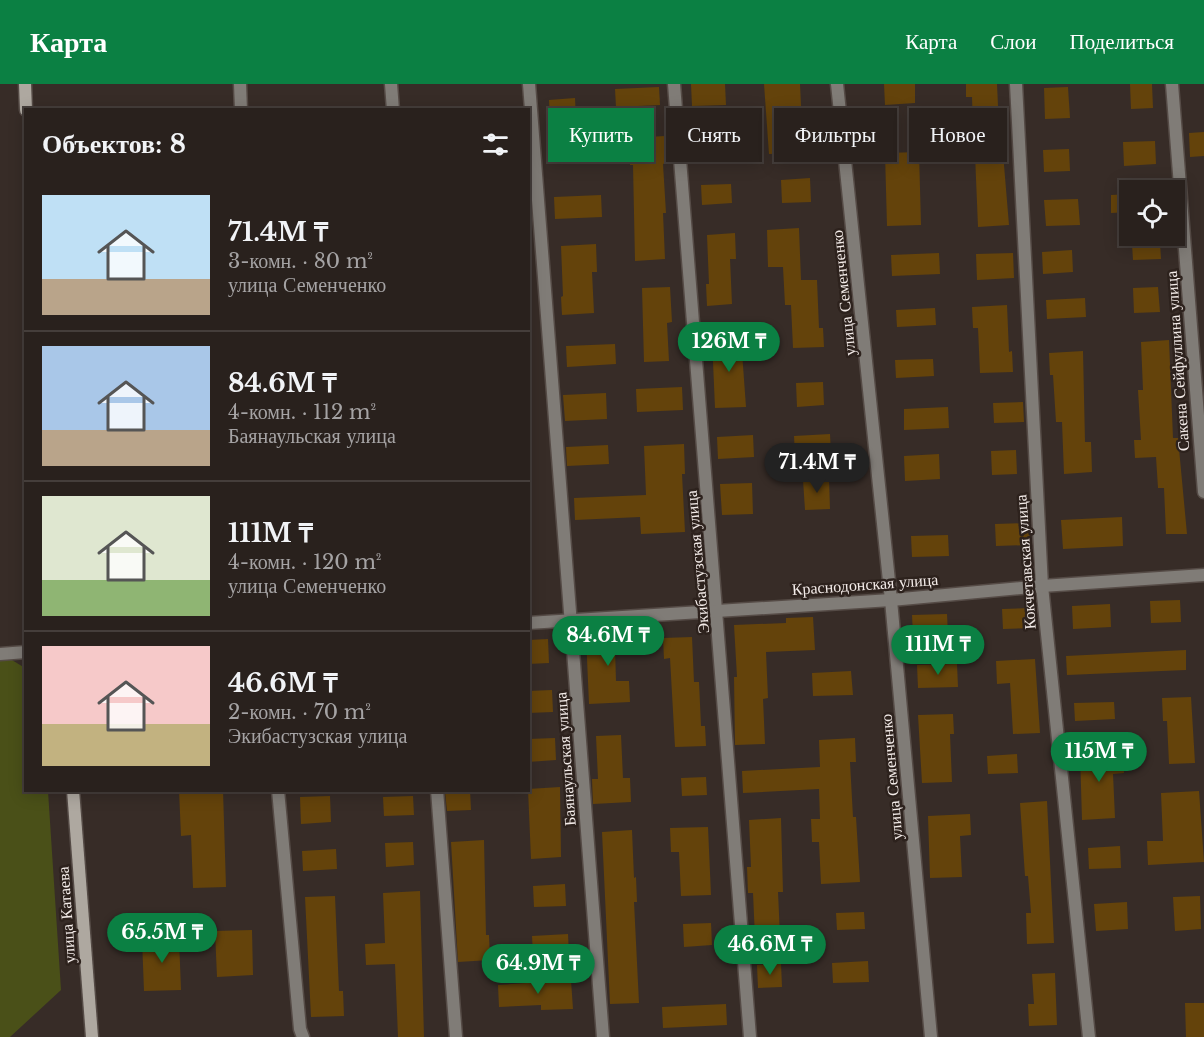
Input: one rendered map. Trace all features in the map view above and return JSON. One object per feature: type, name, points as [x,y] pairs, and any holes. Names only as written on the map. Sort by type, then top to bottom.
[{"type":"street","points":[[25,84],[26,108]]},
{"type":"street","points":[[240,84],[241,108]]},
{"type":"street","points":[[391,84],[393,108]]},
{"type":"street","name":"Баянаульская улица","points":[[529,84],[603,1037]]},
{"type":"street","name":"Экибастузская улица","points":[[674,84],[750,1037]]},
{"type":"street","name":"улица Семенченко","points":[[837,84],[891,600],[931,1037]]},
{"type":"street","name":"Кокчетавская улица","points":[[1016,84],[1042,586],[1089,1037]]},
{"type":"street","name":"Сакена Сейфуллина улица","points":[[1172,84],[1204,492]]},
{"type":"street","name":"Краснодонская улица","points":[[530,623],[891,600],[1042,586],[1204,575]]},
{"type":"street","points":[[0,654],[24,652]]},
{"type":"street","name":"улица Катаева","points":[[73,792],[92,1037]]},
{"type":"street","points":[[278,792],[301,1033]]},
{"type":"street","points":[[437,792],[456,1037]]},
{"type":"green space","points":[[0,657],[7,657],[24,667],[24,792],[48,792],[61,990],[10,1037],[0,1037]]},
{"type":"building","points":[[691,84],[725,84],[726,105],[692,106]]},
{"type":"building","points":[[764,84],[800,84],[801,108],[774,108],[774,154],[769,154]]},
{"type":"building","points":[[884,84],[915,84],[915,103],[885,105]]},
{"type":"building","points":[[966,84],[997,84],[998,106],[1002,108],[972,108],[972,97],[966,97]]},
{"type":"building","points":[[1130,84],[1152,84],[1153,108],[1131,109]]},
{"type":"building","points":[[659,87],[660,105],[616,107],[615,89]]},
{"type":"building","points":[[1068,87],[1070,118],[1045,119],[1044,88]]},
{"type":"building","points":[[575,98],[575,108],[549,108],[549,100]]},
{"type":"building","points":[[1204,132],[1204,156],[1190,157],[1189,133]]},
{"type":"building","points":[[665,136],[666,163],[663,164],[666,213],[663,213],[665,259],[635,261],[633,165],[630,165],[630,162],[654,162],[654,137]]},
{"type":"building","points":[[1155,141],[1156,164],[1124,166],[1123,142]]},
{"type":"building","points":[[1069,149],[1070,171],[1044,172],[1043,150]]},
{"type":"building","points":[[909,152],[909,162],[919,162],[921,225],[887,226],[885,162],[897,162],[897,153]]},
{"type":"building","points":[[975,162],[1004,162],[1009,225],[978,227]]},
{"type":"building","points":[[810,178],[811,202],[782,203],[781,180]]},
{"type":"building","points":[[731,184],[732,203],[702,205],[701,185]]},
{"type":"building","points":[[601,195],[602,217],[555,219],[554,197]]},
{"type":"building","points":[[1111,195],[1119,195],[1119,213],[1111,213]]},
{"type":"building","points":[[1078,199],[1080,225],[1046,226],[1044,200]]},
{"type":"building","points":[[799,228],[801,280],[817,280],[819,328],[823,328],[824,347],[793,348],[791,305],[785,305],[783,267],[768,267],[767,230]]},
{"type":"building","points":[[735,233],[736,259],[730,259],[732,304],[707,306],[706,284],[709,284],[707,235]]},
{"type":"building","points":[[596,244],[597,272],[592,272],[594,313],[562,315],[561,246]]},
{"type":"building","points":[[1132,246],[1160,246],[1161,259],[1133,260]]},
{"type":"building","points":[[1072,250],[1073,272],[1043,274],[1042,252]]},
{"type":"building","points":[[939,253],[940,274],[892,276],[891,255]]},
{"type":"building","points":[[1013,253],[1014,278],[977,280],[976,254]]},
{"type":"building","points":[[670,287],[672,322],[667,323],[669,361],[644,362],[642,288]]},
{"type":"building","points":[[1158,287],[1160,312],[1134,313],[1133,288]]},
{"type":"building","points":[[1085,298],[1086,317],[1047,319],[1046,300]]},
{"type":"building","points":[[1007,305],[1009,352],[1012,351],[1013,372],[980,373],[978,328],[973,328],[972,307]]},
{"type":"building","points":[[935,308],[936,325],[897,327],[896,310]]},
{"type":"building","points":[[741,338],[746,407],[715,408],[712,339]]},
{"type":"building","points":[[1169,340],[1173,438],[1178,438],[1187,534],[1166,534],[1164,488],[1158,488],[1156,457],[1135,458],[1134,440],[1141,440],[1138,390],[1143,390],[1141,342]]},
{"type":"building","points":[[615,344],[616,364],[567,367],[566,346]]},
{"type":"building","points":[[1083,351],[1085,442],[1091,442],[1092,472],[1064,474],[1062,422],[1056,422],[1049,353]]},
{"type":"building","points":[[933,359],[934,376],[896,378],[895,360]]},
{"type":"building","points":[[823,382],[824,405],[797,407],[796,383]]},
{"type":"building","points":[[682,387],[683,410],[637,412],[636,389]]},
{"type":"building","points":[[606,393],[607,419],[565,421],[563,395]]},
{"type":"building","points":[[1023,402],[1024,422],[994,423],[993,403]]},
{"type":"building","points":[[948,407],[949,428],[904,430],[904,409]]},
{"type":"building","points":[[830,434],[831,454],[795,455],[794,436]]},
{"type":"building","points":[[753,435],[754,457],[718,459],[717,437]]},
{"type":"building","points":[[684,444],[685,474],[682,474],[685,532],[641,534],[640,517],[575,520],[574,498],[646,495],[644,446]]},
{"type":"building","points":[[608,445],[609,464],[567,466],[566,447]]},
{"type":"building","points":[[1016,450],[1017,474],[992,475],[991,451]]},
{"type":"building","points":[[939,454],[940,479],[905,481],[904,456]]},
{"type":"building","points":[[829,478],[830,509],[805,510],[803,480]]},
{"type":"building","points":[[752,483],[753,514],[722,515],[720,484]]},
{"type":"building","points":[[1122,517],[1123,546],[1063,549],[1061,520]]},
{"type":"building","points":[[1029,523],[1030,545],[996,546],[995,524]]},
{"type":"building","points":[[948,535],[949,556],[912,557],[911,536]]},
{"type":"building","points":[[1180,600],[1181,622],[1151,623],[1150,601]]},
{"type":"building","points":[[1110,604],[1111,627],[1073,629],[1072,606]]},
{"type":"building","points":[[1035,608],[1035,628],[1003,629],[1002,609]]},
{"type":"building","points":[[947,614],[948,634],[913,636],[912,615]]},
{"type":"building","points":[[813,617],[815,650],[766,652],[768,698],[763,699],[765,744],[735,745],[734,677],[737,677],[734,625],[786,623],[786,618]]},
{"type":"building","points":[[639,628],[639,646],[615,648],[616,681],[629,681],[630,702],[589,704],[586,636],[621,634],[621,629]]},
{"type":"building","points":[[692,637],[694,682],[699,682],[701,726],[705,726],[706,746],[675,747],[670,658],[664,659],[663,638]]},
{"type":"building","points":[[548,639],[549,663],[530,664],[530,640]]},
{"type":"building","points":[[1186,650],[1186,670],[1067,675],[1066,656]]},
{"type":"building","points":[[1035,659],[1040,733],[1013,734],[1010,683],[997,684],[996,661]]},
{"type":"building","points":[[957,664],[958,687],[918,688],[917,665]]},
{"type":"building","points":[[851,671],[853,695],[813,696],[812,673]]},
{"type":"building","points":[[552,690],[553,712],[530,713],[530,691]]},
{"type":"building","points":[[1191,697],[1195,763],[1169,764],[1167,721],[1163,721],[1162,698]]},
{"type":"building","points":[[1114,702],[1115,719],[1075,721],[1074,703]]},
{"type":"building","points":[[953,714],[954,734],[950,734],[952,782],[922,783],[918,715]]},
{"type":"building","points":[[621,735],[623,778],[630,778],[631,802],[593,804],[592,779],[598,779],[596,736]]},
{"type":"building","points":[[555,738],[556,760],[530,762],[530,739]]},
{"type":"building","points":[[855,738],[856,762],[850,762],[860,882],[821,884],[819,842],[812,842],[811,819],[820,819],[819,789],[743,793],[742,771],[820,767],[819,740]]},
{"type":"building","points":[[1123,751],[1124,773],[1113,774],[1115,818],[1082,820],[1080,753]]},
{"type":"building","points":[[1017,754],[1018,773],[988,774],[987,756]]},
{"type":"building","points":[[706,777],[707,795],[682,796],[681,778]]},
{"type":"building","points":[[560,787],[561,857],[531,859],[528,792],[530,789]]},
{"type":"building","points":[[1199,791],[1204,862],[1148,865],[1147,841],[1163,841],[1161,793]]},
{"type":"building","points":[[179,792],[223,792],[226,887],[193,888],[191,835],[181,836]]},
{"type":"building","points":[[445,792],[470,792],[471,810],[447,811]]},
{"type":"building","points":[[330,796],[331,822],[301,824],[300,797]]},
{"type":"building","points":[[413,796],[414,815],[384,816],[383,797]]},
{"type":"building","points":[[1047,801],[1054,943],[1027,944],[1026,913],[1031,913],[1028,876],[1025,876],[1020,803]]},
{"type":"building","points":[[970,814],[971,835],[960,836],[962,877],[930,878],[928,816]]},
{"type":"building","points":[[781,818],[783,892],[778,892],[780,936],[755,938],[753,893],[748,893],[747,867],[751,867],[749,820]]},
{"type":"building","points":[[708,827],[711,895],[681,896],[679,852],[671,852],[670,828]]},
{"type":"building","points":[[632,830],[634,878],[636,877],[637,902],[634,902],[639,1003],[610,1004],[602,832]]},
{"type":"building","points":[[484,840],[486,935],[489,935],[490,960],[458,962],[451,842]]},
{"type":"building","points":[[413,842],[414,865],[386,867],[385,843]]},
{"type":"building","points":[[1120,846],[1121,868],[1089,869],[1088,848]]},
{"type":"building","points":[[336,849],[337,869],[303,871],[302,851]]},
{"type":"building","points":[[565,884],[566,906],[534,907],[533,886]]},
{"type":"building","points":[[420,891],[424,1037],[398,1037],[395,964],[366,965],[365,944],[385,943],[383,893]]},
{"type":"building","points":[[335,896],[339,991],[343,991],[344,1016],[311,1017],[305,897]]},
{"type":"building","points":[[1200,896],[1201,929],[1175,931],[1173,897]]},
{"type":"building","points":[[1127,902],[1128,929],[1096,931],[1094,904]]},
{"type":"building","points":[[864,912],[865,929],[837,930],[836,913]]},
{"type":"building","points":[[711,923],[712,945],[684,947],[683,924]]},
{"type":"building","points":[[252,930],[253,975],[217,977],[215,931]]},
{"type":"building","points":[[568,934],[569,954],[533,955],[532,936]]},
{"type":"building","points":[[179,938],[181,990],[144,991],[142,939]]},
{"type":"building","points":[[868,961],[869,982],[833,983],[832,963]]},
{"type":"building","points":[[781,963],[782,987],[758,988],[757,965]]},
{"type":"building","points":[[1055,973],[1057,1025],[1029,1026],[1028,1004],[1034,1004],[1032,974]]},
{"type":"building","points":[[571,980],[573,1009],[541,1010],[541,1005],[499,1007],[498,985]]},
{"type":"building","points":[[1185,1003],[1204,1003],[1204,1037],[1186,1037]]},
{"type":"building","points":[[726,1004],[727,1025],[663,1028],[662,1007]]}]
